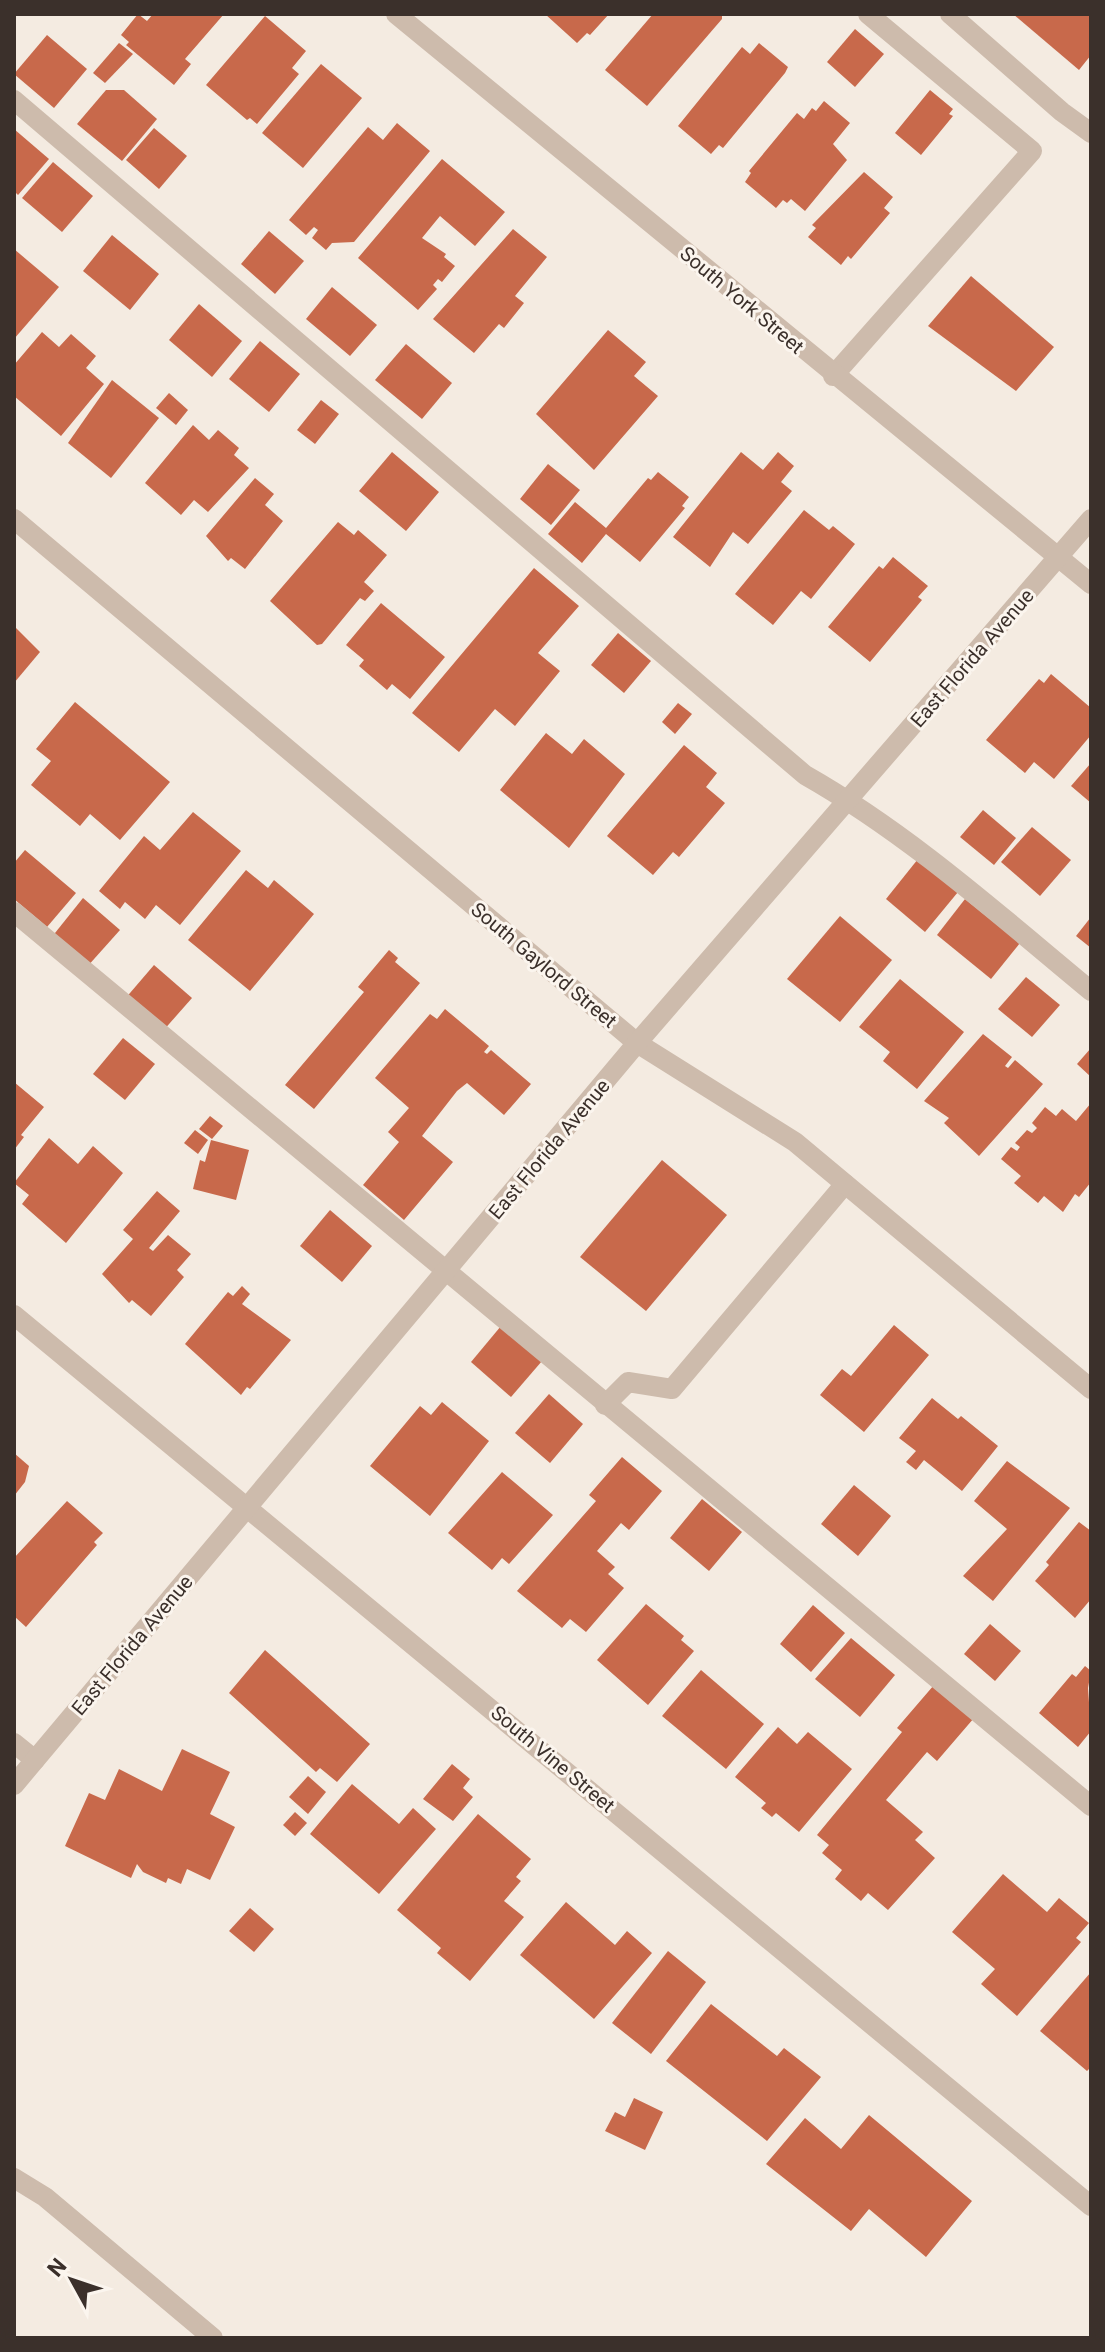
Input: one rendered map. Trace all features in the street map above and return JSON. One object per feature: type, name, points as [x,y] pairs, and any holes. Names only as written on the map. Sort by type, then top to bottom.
[{"type":"street","name":"South York Street","points":[[396,14],[833,376],[1091,584]]},
{"type":"street","points":[[833,376],[1032,151],[868,14]]},
{"type":"street","points":[[950,14],[1062,112],[1091,133]]},
{"type":"street","points":[[14,100],[793,765],[913,845],[1091,991]]},
{"type":"street","name":"South Gaylord Street","points":[[14,519],[637,1043],[795,1142],[1091,1389]]},
{"type":"street","name":"East Florida Avenue","points":[[14,1785],[637,1043],[1091,519]]},
{"type":"street","points":[[14,912],[445,1273],[1091,1806]]},
{"type":"street","points":[[605,1405],[628,1382],[672,1389],[845,1184]]},
{"type":"street","name":"South Vine Street","points":[[14,1315],[1091,2206]]},
{"type":"street","points":[[14,1743],[35,1760]]},
{"type":"street","points":[[14,2178],[45,2197],[213,2338]]},
{"type":"building","points":[[138,14],[147,21],[153,14],[224,14],[185,59],[191,64],[174,85],[126,45],[129,42],[121,35]]},
{"type":"building","points":[[545,14],[609,14],[590,35],[587,33],[577,43]]},
{"type":"building","points":[[653,14],[722,14],[722,19],[647,106],[605,70]]},
{"type":"building","points":[[1013,14],[1091,14],[1091,55],[1079,70]]},
{"type":"building","points":[[265,16],[306,51],[292,68],[299,74],[257,124],[250,118],[247,120],[206,85]]},
{"type":"building","points":[[855,29],[884,54],[855,87],[827,62]]},
{"type":"building","points":[[47,35],[87,69],[54,108],[14,74]]},
{"type":"building","points":[[119,43],[133,54],[105,83],[93,73]]},
{"type":"building","points":[[759,43],[788,67],[723,148],[719,145],[711,154],[678,126],[742,47],[750,54]]},
{"type":"building","points":[[321,64],[362,98],[303,168],[262,133]]},
{"type":"building","points":[[106,90],[124,90],[157,119],[122,161],[77,124]]},
{"type":"building","points":[[930,90],[953,109],[949,114],[953,116],[921,155],[895,133]]},
{"type":"building","points":[[824,101],[850,123],[833,144],[847,160],[805,211],[791,199],[787,203],[783,200],[776,208],[745,182],[751,173],[749,171],[797,113],[804,119],[812,108],[816,111]]},
{"type":"building","points":[[397,123],[430,151],[354,242],[332,243],[326,250],[312,238],[318,230],[314,227],[306,235],[289,220],[368,127],[383,140]]},
{"type":"building","points":[[154,128],[187,156],[159,189],[126,160]]},
{"type":"building","points":[[14,129],[49,159],[18,195],[14,191]]},
{"type":"building","points":[[442,159],[505,212],[475,246],[440,216],[422,238],[446,254],[444,257],[455,266],[442,282],[438,279],[433,285],[437,289],[418,310],[358,258]]},
{"type":"building","points":[[53,162],[93,196],[62,232],[22,198]]},
{"type":"building","points":[[864,172],[893,197],[884,208],[890,213],[851,259],[848,256],[841,265],[808,237],[816,228],[812,225]]},
{"type":"building","points":[[513,229],[547,257],[515,296],[524,303],[504,328],[499,324],[474,353],[433,319]]},
{"type":"building","points":[[269,231],[304,261],[275,294],[241,264]]},
{"type":"building","points":[[112,235],[159,274],[130,310],[83,271]]},
{"type":"building","points":[[14,249],[59,287],[14,339]]},
{"type":"building","points":[[971,276],[1054,347],[1016,391],[928,326]]},
{"type":"building","points":[[332,287],[377,325],[350,356],[306,319]]},
{"type":"building","points":[[199,304],[242,341],[212,377],[169,340]]},
{"type":"building","points":[[608,330],[646,362],[634,376],[658,396],[594,470],[536,414]]},
{"type":"building","points":[[42,332],[59,347],[71,334],[96,356],[86,368],[104,384],[61,436],[14,396],[14,365]]},
{"type":"building","points":[[260,341],[300,374],[269,412],[229,379]]},
{"type":"building","points":[[406,344],[452,383],[422,419],[375,380]]},
{"type":"building","points":[[112,380],[159,418],[111,478],[68,443]]},
{"type":"building","points":[[169,393],[188,410],[176,425],[156,408]]},
{"type":"building","points":[[321,400],[339,414],[315,444],[297,430]]},
{"type":"building","points":[[193,425],[209,440],[218,430],[239,448],[234,455],[249,468],[208,512],[194,500],[181,515],[145,483]]},
{"type":"building","points":[[392,452],[439,492],[406,531],[359,491]]},
{"type":"building","points":[[741,452],[763,470],[778,452],[794,466],[781,482],[792,491],[748,544],[733,532],[710,567],[673,537]]},
{"type":"building","points":[[548,464],[580,490],[551,525],[520,499]]},
{"type":"building","points":[[658,472],[689,497],[682,506],[685,508],[640,562],[606,534],[582,563],[548,534],[575,502],[606,528],[648,478],[651,480]]},
{"type":"building","points":[[255,478],[274,494],[265,505],[283,521],[245,569],[231,558],[228,561],[206,536]]},
{"type":"building","points":[[804,510],[829,530],[833,526],[855,544],[811,599],[801,591],[773,625],[735,594]]},
{"type":"building","points":[[338,522],[354,535],[358,530],[387,555],[364,582],[374,591],[365,601],[360,598],[322,644],[317,645],[270,601]]},
{"type":"building","points":[[893,557],[928,586],[918,597],[922,600],[870,662],[828,627],[879,566],[883,569]]},
{"type":"building","points":[[534,568],[579,606],[538,653],[560,671],[515,726],[495,709],[459,752],[412,713]]},
{"type":"building","points":[[381,603],[445,657],[410,699],[392,684],[387,690],[359,666],[364,660],[346,645]]},
{"type":"building","points":[[16,628],[40,652],[14,683],[14,630]]},
{"type":"building","points":[[618,633],[651,661],[624,693],[591,665]]},
{"type":"building","points":[[1051,674],[1091,708],[1091,735],[1054,779],[1034,762],[1025,773],[986,740],[1039,679],[1044,683]]},
{"type":"building","points":[[75,702],[170,782],[120,840],[90,814],[80,826],[31,785],[51,761],[36,749]]},
{"type":"building","points":[[678,703],[692,714],[675,734],[662,722]]},
{"type":"building","points":[[546,733],[572,754],[584,739],[625,774],[569,848],[500,790]]},
{"type":"building","points":[[684,745],[717,773],[706,787],[725,803],[679,857],[673,852],[653,875],[607,836]]},
{"type":"building","points":[[1091,763],[1091,803],[1071,786]]},
{"type":"building","points":[[983,810],[1016,838],[994,865],[960,837]]},
{"type":"building","points":[[193,812],[241,851],[180,925],[156,905],[145,919],[125,902],[120,909],[99,891],[144,836],[160,850]]},
{"type":"building","points":[[1032,827],[1071,860],[1040,896],[1001,862]]},
{"type":"building","points":[[25,850],[76,893],[47,927],[14,899],[14,863]]},
{"type":"building","points":[[918,859],[958,892],[925,932],[886,899]]},
{"type":"building","points":[[246,870],[268,888],[274,880],[314,914],[250,991],[188,940]]},
{"type":"building","points":[[83,898],[120,930],[86,968],[51,938]]},
{"type":"building","points":[[965,899],[1020,943],[991,979],[937,935]]},
{"type":"building","points":[[840,916],[892,960],[840,1022],[787,979]]},
{"type":"building","points":[[1091,917],[1091,948],[1076,936]]},
{"type":"building","points":[[389,950],[398,958],[395,962],[420,983],[314,1109],[285,1085],[364,992],[358,987]]},
{"type":"building","points":[[154,965],[192,998],[162,1032],[124,1000]]},
{"type":"building","points":[[1026,977],[1060,1005],[1032,1037],[998,1009]]},
{"type":"building","points":[[900,979],[964,1032],[917,1089],[883,1061],[890,1052],[859,1027]]},
{"type":"building","points":[[445,1009],[489,1046],[484,1052],[487,1054],[491,1050],[531,1084],[504,1115],[467,1083],[457,1091],[422,1136],[453,1162],[404,1220],[363,1185],[399,1142],[388,1132],[409,1108],[375,1078],[430,1014],[437,1019]]},
{"type":"building","points":[[983,1034],[1012,1057],[1005,1066],[1008,1068],[1015,1060],[1043,1084],[979,1156],[944,1123],[949,1118],[924,1101]]},
{"type":"building","points":[[123,1038],[155,1064],[125,1100],[93,1074]]},
{"type":"building","points":[[1091,1048],[1091,1077],[1077,1064]]},
{"type":"building","points":[[14,1082],[44,1107],[21,1135],[24,1137],[14,1150]]},
{"type":"building","points":[[1091,1103],[1091,1182],[1079,1197],[1075,1194],[1063,1212],[1044,1196],[1038,1203],[1014,1183],[1021,1176],[1001,1159],[1011,1147],[1017,1151],[1020,1147],[1015,1143],[1027,1130],[1032,1133],[1037,1128],[1032,1123],[1045,1107],[1056,1116],[1062,1109],[1076,1121]]},
{"type":"building","points":[[210,1116],[223,1126],[212,1139],[199,1129]]},
{"type":"building","points":[[195,1130],[208,1140],[198,1154],[184,1143]]},
{"type":"building","points":[[49,1138],[78,1164],[93,1146],[123,1173],[66,1243],[22,1204],[29,1195],[14,1183]]},
{"type":"building","points":[[211,1140],[249,1150],[236,1200],[193,1189],[200,1160],[205,1162]]},
{"type":"building","points":[[662,1160],[727,1215],[646,1311],[580,1257]]},
{"type":"building","points":[[157,1191],[180,1211],[149,1248],[153,1251],[168,1235],[191,1254],[177,1270],[184,1277],[151,1316],[132,1300],[129,1303],[102,1274],[133,1239],[123,1230]]},
{"type":"building","points":[[330,1210],[372,1246],[342,1282],[300,1246]]},
{"type":"building","points":[[242,1286],[250,1294],[242,1304],[291,1340],[250,1389],[247,1387],[241,1395],[185,1344],[228,1292],[233,1296]]},
{"type":"building","points":[[894,1325],[929,1355],[864,1432],[820,1395],[842,1369],[851,1376]]},
{"type":"building","points":[[501,1326],[542,1361],[511,1397],[471,1362]]},
{"type":"building","points":[[549,1394],[583,1424],[550,1463],[515,1433]]},
{"type":"building","points":[[932,1398],[958,1419],[961,1416],[998,1446],[962,1491],[924,1460],[916,1470],[906,1462],[916,1451],[899,1438]]},
{"type":"building","points":[[442,1402],[489,1441],[430,1516],[370,1466],[420,1406],[431,1415]]},
{"type":"building","points":[[14,1453],[29,1466],[25,1482],[14,1496]]},
{"type":"building","points":[[622,1457],[662,1491],[629,1530],[621,1523],[597,1551],[615,1567],[608,1574],[624,1588],[586,1632],[570,1619],[562,1628],[517,1591],[596,1501],[589,1495]]},
{"type":"building","points":[[1007,1461],[1070,1508],[993,1601],[963,1576],[1007,1529],[974,1501]]},
{"type":"building","points":[[502,1472],[553,1515],[509,1564],[502,1558],[492,1570],[448,1533]]},
{"type":"building","points":[[854,1485],[891,1516],[858,1556],[821,1524]]},
{"type":"building","points":[[702,1499],[742,1532],[709,1571],[670,1538]]},
{"type":"building","points":[[67,1501],[103,1533],[94,1542],[97,1545],[26,1627],[14,1616],[14,1558]]},
{"type":"building","points":[[1079,1522],[1091,1531],[1091,1599],[1075,1618],[1035,1581],[1049,1565],[1046,1562]]},
{"type":"building","points":[[646,1604],[684,1636],[681,1640],[694,1651],[648,1705],[597,1660]]},
{"type":"building","points":[[813,1605],[845,1633],[811,1672],[780,1644]]},
{"type":"building","points":[[990,1624],[1021,1651],[995,1681],[964,1654]]},
{"type":"building","points":[[851,1638],[895,1675],[860,1717],[815,1679]]},
{"type":"building","points":[[265,1650],[370,1744],[337,1782],[320,1768],[316,1772],[229,1693]]},
{"type":"building","points":[[1085,1666],[1091,1671],[1088,1688],[1091,1731],[1078,1747],[1039,1713],[1072,1674],[1076,1677]]},
{"type":"building","points":[[701,1670],[764,1724],[726,1769],[662,1716]]},
{"type":"building","points":[[934,1685],[974,1718],[937,1761],[927,1752],[886,1800],[923,1832],[915,1840],[935,1858],[888,1910],[868,1893],[861,1901],[835,1879],[842,1870],[822,1853],[829,1845],[817,1835],[902,1732],[897,1728]]},
{"type":"building","points":[[778,1727],[797,1744],[808,1732],[852,1769],[799,1832],[776,1813],[772,1817],[761,1808],[766,1803],[735,1777]]},
{"type":"building","points":[[182,1749],[230,1772],[210,1814],[235,1827],[210,1880],[187,1869],[181,1884],[168,1878],[166,1883],[143,1872],[137,1864],[131,1878],[65,1846],[89,1793],[105,1800],[119,1769],[162,1791]]},
{"type":"building","points":[[452,1764],[470,1779],[463,1788],[473,1797],[453,1821],[423,1799]]},
{"type":"building","points":[[308,1776],[326,1792],[308,1814],[289,1797]]},
{"type":"building","points":[[352,1784],[399,1824],[413,1808],[436,1829],[379,1894],[310,1834]]},
{"type":"building","points":[[295,1812],[307,1823],[295,1836],[283,1825]]},
{"type":"building","points":[[478,1814],[531,1859],[516,1877],[521,1881],[504,1901],[524,1917],[470,1981],[437,1953],[441,1948],[397,1910]]},
{"type":"building","points":[[1003,1874],[1047,1912],[1059,1898],[1089,1923],[1076,1938],[1081,1942],[1017,2016],[981,1984],[995,1969],[952,1932]]},
{"type":"building","points":[[566,1902],[615,1945],[627,1931],[652,1953],[594,2019],[520,1955]]},
{"type":"building","points":[[250,1908],[274,1929],[254,1952],[229,1931]]},
{"type":"building","points":[[668,1951],[706,1982],[651,2054],[612,2023]]},
{"type":"building","points":[[1091,1972],[1091,2067],[1087,2071],[1040,2031]]},
{"type":"building","points":[[711,2004],[777,2056],[784,2048],[821,2077],[767,2141],[666,2061]]},
{"type":"building","points":[[634,2098],[663,2112],[645,2150],[605,2131],[615,2112],[625,2117]]},
{"type":"building","points":[[869,2115],[972,2201],[926,2257],[869,2209],[851,2231],[766,2164],[805,2118],[841,2149]]}]
